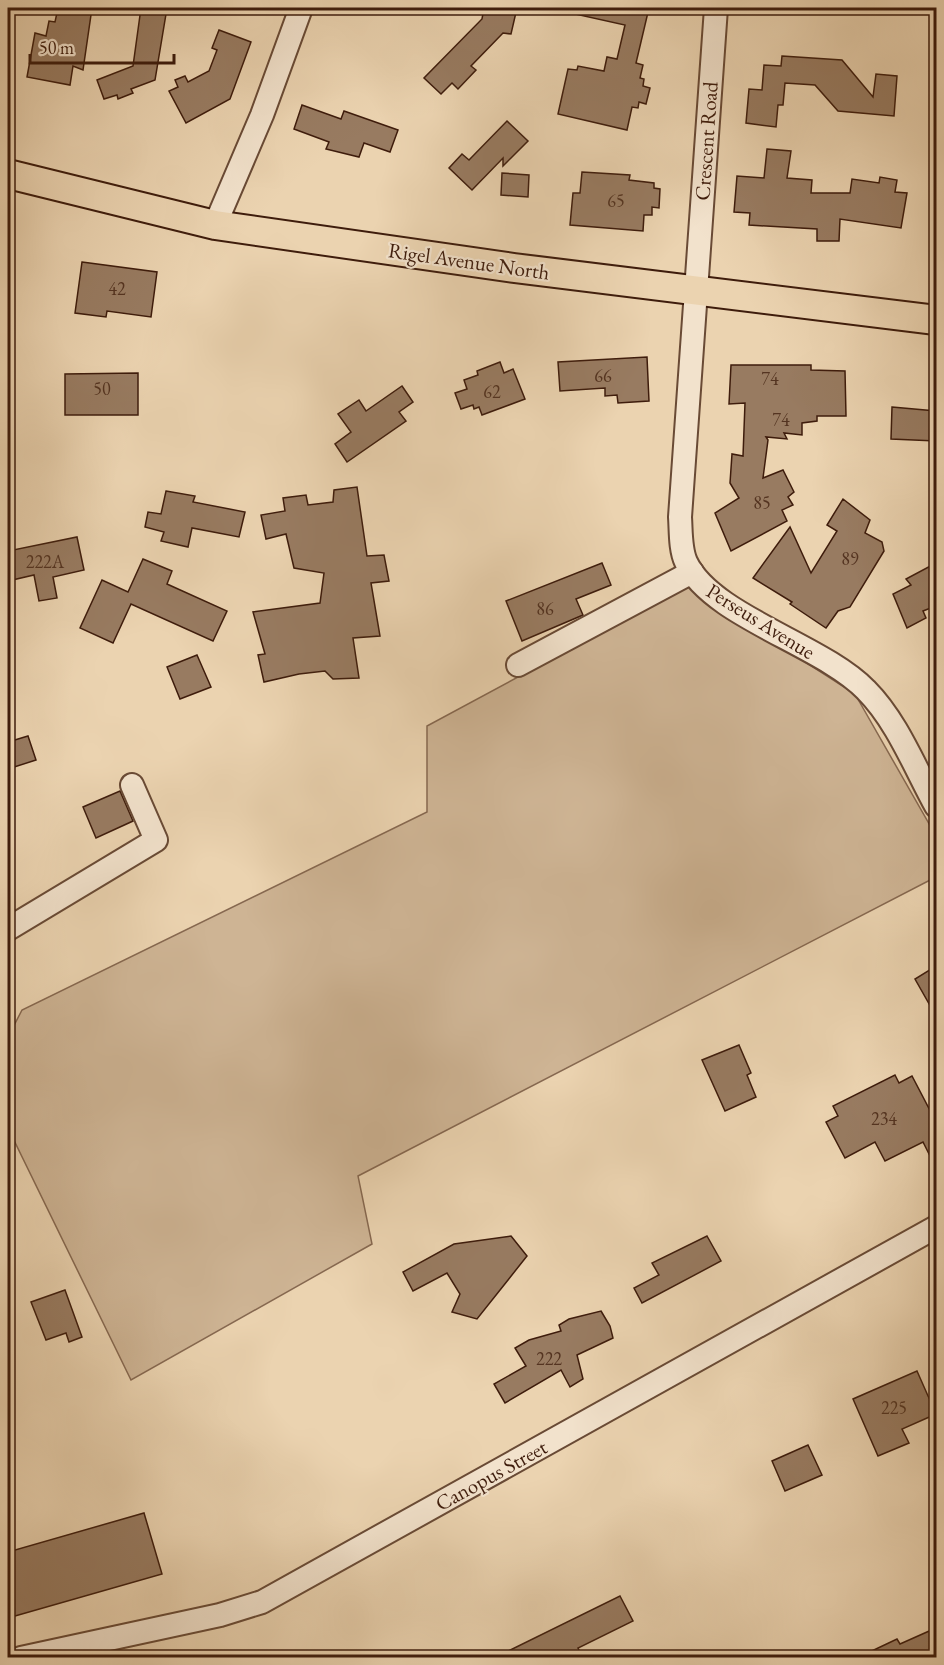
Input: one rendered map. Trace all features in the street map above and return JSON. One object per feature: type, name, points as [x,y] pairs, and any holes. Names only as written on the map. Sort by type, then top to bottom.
[{"type":"main road","name":"Rigel Avenue North","points":[[8,160],[219,217]]},
{"type":"main road","name":"Rigel Avenue North","points":[[8,174],[219,217],[514,268],[695,282],[936,305]]},
{"type":"main road","name":"Rigel Avenue North","points":[[695,282],[936,320]]},
{"type":"street","points":[[219,217],[262,115],[301,8]]},
{"type":"street","name":"Crescent Road","points":[[695,282],[716,8]]},
{"type":"street","name":"Perseus Avenue","points":[[695,282],[680,517],[685,559],[692,572],[712,594],[833,665],[866,689],[897,734],[936,806]]},
{"type":"street","points":[[518,665],[692,572]]},
{"type":"street","points":[[8,929],[156,840],[132,785]]},
{"type":"street","name":"Canopus Street","points":[[21,1658],[220,1615],[262,1602],[936,1227]]},
{"type":"shaded area","points":[[687,586],[855,694],[936,836],[936,877],[358,1176],[372,1244],[131,1380],[8,1128],[8,1037],[22,1010],[427,812],[427,726]]},
{"type":"building","points":[[58,8],[92,8],[83,70],[73,66],[70,85],[27,77],[35,33],[46,36],[49,21],[55,22]]},
{"type":"building","points":[[141,8],[167,8],[155,80],[131,89],[133,93],[118,99],[117,95],[104,99],[97,80],[133,66]]},
{"type":"building","points":[[484,8],[517,8],[511,34],[503,33],[471,66],[476,70],[458,89],[452,83],[441,94],[424,78],[482,19]]},
{"type":"building","points":[[576,8],[649,8],[636,63],[643,65],[640,78],[644,79],[643,86],[650,88],[646,104],[639,102],[638,108],[632,107],[627,130],[558,114],[568,69],[577,70],[578,66],[604,71],[607,57],[617,59],[625,25],[575,14]]},
{"type":"building","points":[[219,30],[251,42],[230,99],[186,123],[169,91],[178,87],[175,80],[185,76],[188,82],[209,71],[217,50],[212,48]]},
{"type":"building","points":[[782,56],[842,60],[873,97],[876,74],[897,76],[894,116],[838,111],[815,85],[785,83],[783,105],[778,105],[776,127],[746,123],[749,89],[762,90],[764,65],[781,66]]},
{"type":"building","points":[[302,105],[341,119],[344,111],[398,130],[390,152],[364,143],[359,157],[326,149],[329,142],[294,129]]},
{"type":"building","points":[[507,121],[528,141],[503,166],[503,158],[472,190],[449,168],[462,154],[469,160]]},
{"type":"building","points":[[767,149],[791,151],[787,178],[812,180],[811,193],[850,193],[852,179],[879,183],[880,177],[897,180],[895,192],[907,193],[901,228],[840,219],[839,241],[817,241],[817,229],[749,225],[750,213],[734,212],[737,176],[764,178]]},
{"type":"building","points":[[582,172],[630,175],[629,180],[654,183],[654,188],[660,189],[659,208],[652,207],[652,215],[644,215],[643,231],[570,225],[573,193],[580,193]]},
{"type":"building","points":[[502,173],[529,175],[528,197],[501,195]]},
{"type":"building","points":[[82,262],[157,272],[151,317],[107,311],[106,317],[75,313]]},
{"type":"building","points":[[647,357],[649,401],[618,403],[617,395],[605,396],[605,388],[560,391],[558,362]]},
{"type":"building","points":[[500,362],[504,373],[513,369],[525,399],[482,415],[479,407],[474,409],[473,405],[461,409],[455,393],[467,389],[464,380],[478,375],[477,371]]},
{"type":"building","points":[[731,365],[811,365],[811,370],[845,371],[846,416],[817,416],[817,421],[802,423],[802,435],[784,433],[787,439],[766,437],[768,440],[763,478],[783,470],[794,492],[788,497],[793,505],[782,510],[787,521],[731,551],[715,513],[739,498],[730,483],[732,454],[743,456],[745,403],[729,404]]},
{"type":"building","points":[[138,373],[138,415],[65,415],[65,374]]},
{"type":"building","points":[[402,386],[413,402],[399,412],[406,421],[347,462],[335,444],[351,432],[338,414],[359,400],[366,411]]},
{"type":"building","points":[[892,407],[936,411],[936,441],[891,439]]},
{"type":"building","points":[[357,487],[367,556],[384,555],[389,581],[371,583],[380,636],[353,638],[359,678],[333,679],[325,671],[264,682],[258,655],[265,654],[253,612],[320,603],[324,573],[294,568],[286,534],[266,539],[261,515],[285,511],[283,498],[306,495],[308,505],[333,502],[334,490]]},
{"type":"building","points":[[166,491],[195,496],[193,502],[245,512],[239,537],[192,528],[188,547],[161,541],[164,532],[145,527],[148,512],[161,514]]},
{"type":"building","points":[[843,499],[870,520],[865,533],[882,542],[884,551],[850,607],[838,611],[826,628],[790,604],[792,602],[753,578],[790,527],[811,573],[837,531],[827,525]]},
{"type":"building","points":[[77,537],[84,570],[53,577],[57,598],[39,601],[34,575],[8,581],[8,551]]},
{"type":"building","points":[[143,559],[172,571],[167,584],[227,611],[213,641],[131,604],[113,643],[80,628],[102,580],[128,592]]},
{"type":"building","points":[[602,563],[611,585],[576,599],[583,615],[522,641],[506,601]]},
{"type":"building","points":[[936,563],[936,606],[923,611],[926,618],[907,628],[893,594],[911,585],[906,579]]},
{"type":"building","points":[[197,655],[211,687],[180,699],[167,667]]},
{"type":"building","points":[[28,736],[36,760],[8,769],[8,742]]},
{"type":"building","points":[[120,791],[133,821],[96,838],[83,807]]},
{"type":"building","points":[[936,966],[936,1016],[915,979]]},
{"type":"building","points":[[739,1045],[751,1073],[747,1075],[756,1097],[725,1111],[702,1060]]},
{"type":"building","points":[[895,1075],[899,1083],[912,1076],[936,1122],[936,1168],[923,1142],[885,1161],[875,1142],[845,1158],[826,1122],[838,1116],[833,1106]]},
{"type":"building","points":[[511,1236],[527,1256],[477,1319],[452,1312],[460,1294],[447,1273],[413,1291],[403,1272],[454,1244]]},
{"type":"building","points":[[707,1236],[721,1261],[642,1303],[634,1288],[659,1275],[652,1263]]},
{"type":"building","points":[[65,1290],[82,1337],[69,1342],[66,1333],[46,1340],[31,1302]]},
{"type":"building","points":[[601,1311],[610,1326],[613,1338],[577,1355],[583,1379],[570,1387],[561,1370],[505,1403],[494,1384],[526,1366],[515,1348],[529,1340],[561,1331],[559,1325],[569,1319]]},
{"type":"building","points":[[917,1371],[936,1414],[902,1429],[909,1443],[878,1456],[853,1399]]},
{"type":"building","points":[[808,1445],[822,1475],[785,1491],[772,1461]]},
{"type":"building","points":[[144,1513],[162,1574],[8,1618],[8,1552]]},
{"type":"building","points":[[620,1596],[633,1621],[578,1648],[583,1658],[494,1658]]},
{"type":"building","points":[[936,1628],[936,1648],[930,1651],[933,1658],[857,1658],[897,1639],[900,1644]]}]
